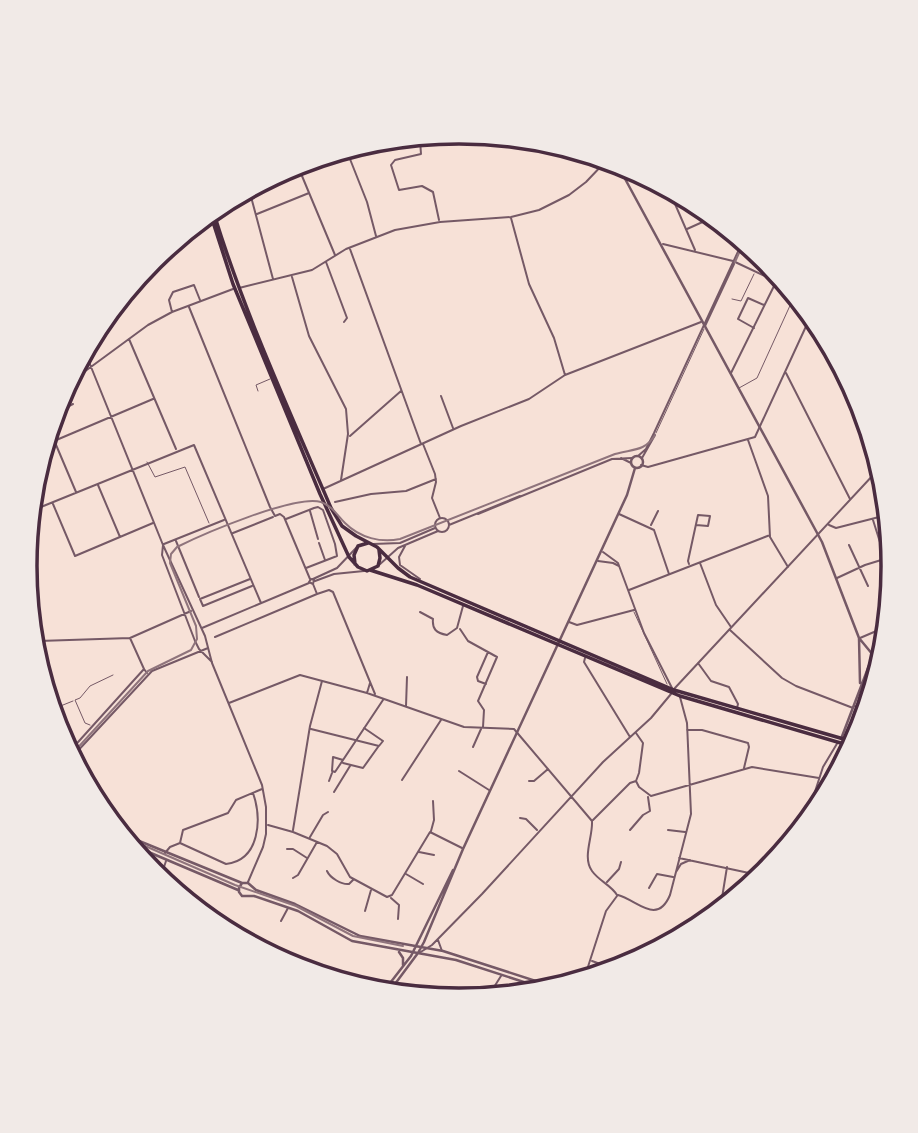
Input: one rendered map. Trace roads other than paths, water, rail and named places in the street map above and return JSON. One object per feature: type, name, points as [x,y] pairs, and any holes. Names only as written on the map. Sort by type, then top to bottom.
[{"type":"main road","points":[[215,222],[237,288],[272,378],[330,516],[355,564],[417,585],[680,696],[843,742]]},
{"type":"main road","points":[[237,288],[323,489],[342,526],[379,548],[404,573],[585,657],[673,691],[839,741]]},
{"type":"main road","points":[[355,564],[354,555],[358,546],[371,543]]},
{"type":"main road","points":[[368,570],[378,566],[379,548]]},
{"type":"street","points":[[420,146],[421,154],[395,160],[391,165],[399,190],[422,186],[433,192],[440,222]]},
{"type":"street","points":[[350,159],[367,202],[376,236]]},
{"type":"street","points":[[85,370],[129,338],[172,312],[237,288],[312,270],[349,248],[395,230],[440,222],[511,218],[540,210],[585,183],[599,168]]},
{"type":"street","points":[[301,174],[335,256]]},
{"type":"street","points":[[625,178],[818,535],[859,638],[867,650],[872,652]]},
{"type":"street","points":[[256,214],[309,193]]},
{"type":"street","points":[[252,199],[274,279]]},
{"type":"street","points":[[675,204],[696,251]]},
{"type":"street","points":[[511,218],[527,278],[555,341],[565,375]]},
{"type":"street","points":[[687,229],[703,222]]},
{"type":"street","points":[[660,244],[734,262],[767,278]]},
{"type":"street","points":[[349,248],[436,479],[432,498],[440,518],[446,520],[449,526]]},
{"type":"street","points":[[631,461],[640,457],[654,436],[739,251]]},
{"type":"street","points":[[326,262],[347,318],[344,322]]},
{"type":"street","points":[[732,299],[741,301],[755,272]]},
{"type":"street","points":[[292,276],[309,336],[344,403],[348,438],[341,481]]},
{"type":"street","points":[[172,312],[169,300],[172,293],[192,285],[195,286],[201,301]]},
{"type":"street","points":[[730,373],[735,369],[774,286]]},
{"type":"street","points":[[754,328],[738,320],[747,298],[765,305]]},
{"type":"street","points":[[739,388],[757,378],[790,305]]},
{"type":"street","points":[[189,306],[275,516]]},
{"type":"street","points":[[323,489],[453,429],[529,399],[565,375],[704,324]]},
{"type":"street","points":[[635,468],[648,467],[755,437],[806,326]]},
{"type":"street","points":[[129,338],[176,450]]},
{"type":"street","points":[[89,363],[163,545],[202,628],[212,663],[263,789],[267,825],[263,847],[248,883]]},
{"type":"street","points":[[785,372],[851,500]]},
{"type":"street","points":[[258,391],[256,385],[272,378]]},
{"type":"street","points":[[348,438],[402,391]]},
{"type":"street","points":[[441,396],[453,429]]},
{"type":"street","points":[[56,440],[155,399]]},
{"type":"street","points":[[69,406],[73,404]]},
{"type":"street","points":[[748,440],[767,492],[770,535],[788,568]]},
{"type":"street","points":[[55,444],[76,492]]},
{"type":"street","points":[[41,507],[191,444],[196,446],[261,603]]},
{"type":"street","points":[[371,543],[400,543],[437,530],[445,531],[449,526],[620,457],[631,461],[635,468],[627,495],[456,864],[418,953]]},
{"type":"street","points":[[640,457],[642,466]]},
{"type":"street","points":[[147,462],[155,477],[185,467],[210,525]]},
{"type":"street","points":[[395,984],[418,953],[438,938],[482,894],[571,796],[651,718],[698,663],[871,477]]},
{"type":"street","points":[[335,502],[371,494],[406,491],[436,479]]},
{"type":"street","points":[[97,484],[120,537]]},
{"type":"street","points":[[53,502],[75,556],[154,523]]},
{"type":"street","points":[[286,520],[310,510],[323,510],[337,550],[336,557],[305,568]]},
{"type":"street","points":[[310,510],[326,561]]},
{"type":"street","points":[[650,527],[659,511]]},
{"type":"street","points":[[618,513],[650,527],[656,536],[669,574]]},
{"type":"street","points":[[232,534],[282,514],[317,594]]},
{"type":"street","points":[[689,566],[688,562],[696,525],[699,514],[710,516],[708,526],[696,525]]},
{"type":"street","points":[[828,525],[835,528],[878,517]]},
{"type":"street","points":[[437,530],[435,523],[440,518]]},
{"type":"street","points":[[163,545],[225,519]]},
{"type":"street","points":[[873,519],[880,543]]},
{"type":"street","points":[[378,566],[386,557],[408,543],[437,530]]},
{"type":"street","points":[[628,591],[770,535]]},
{"type":"street","points":[[175,540],[203,606],[254,585]]},
{"type":"street","points":[[408,543],[400,553],[400,565],[427,584]]},
{"type":"street","points":[[163,545],[162,555],[195,641],[212,663]]},
{"type":"street","points":[[849,545],[868,586]]},
{"type":"street","points":[[202,628],[335,570],[358,546]]},
{"type":"street","points":[[601,550],[617,561],[634,610],[661,671],[673,691]]},
{"type":"street","points":[[596,561],[613,563],[620,567]]},
{"type":"street","points":[[836,579],[881,561]]},
{"type":"street","points":[[699,562],[716,605],[731,628],[782,678],[796,686],[854,707]]},
{"type":"street","points":[[312,581],[334,574],[368,570]]},
{"type":"street","points":[[200,599],[251,578]]},
{"type":"street","points":[[215,637],[328,590],[333,592],[375,696]]},
{"type":"street","points":[[420,612],[433,619],[435,630],[449,634],[457,628],[463,605]]},
{"type":"street","points":[[568,622],[577,625],[634,610]]},
{"type":"street","points":[[43,641],[130,638],[192,611]]},
{"type":"street","points":[[460,629],[468,641],[497,658],[478,701],[484,709],[482,728],[473,747]]},
{"type":"street","points":[[859,638],[876,631]]},
{"type":"street","points":[[130,638],[148,674]]},
{"type":"street","points":[[859,638],[860,686]]},
{"type":"street","points":[[79,750],[148,674],[208,648]]},
{"type":"street","points":[[860,655],[867,650]]},
{"type":"street","points":[[485,684],[478,681],[477,677],[488,651]]},
{"type":"street","points":[[585,657],[584,662],[630,737]]},
{"type":"street","points":[[813,796],[823,767],[839,741],[854,707],[869,664],[861,661]]},
{"type":"street","points":[[698,663],[711,681],[728,686],[738,704],[737,709]]},
{"type":"street","points":[[76,744],[144,670]]},
{"type":"street","points":[[61,706],[80,698],[90,686],[113,675]]},
{"type":"street","points":[[229,703],[300,675],[367,693],[464,727],[514,729],[592,821],[588,863],[594,874],[617,895],[643,908],[657,909],[669,898],[691,814],[687,730],[680,696]]},
{"type":"street","points":[[406,707],[407,677]]},
{"type":"street","points":[[293,832],[310,729],[322,680]]},
{"type":"street","points":[[367,693],[370,682]]},
{"type":"street","points":[[329,781],[383,699]]},
{"type":"street","points":[[75,700],[85,723],[90,726]]},
{"type":"street","points":[[402,780],[442,719]]},
{"type":"street","points":[[333,772],[333,757],[351,765],[365,767],[383,741],[364,728]]},
{"type":"street","points":[[310,729],[379,746]]},
{"type":"street","points":[[687,730],[702,730],[748,743],[750,746],[744,769]]},
{"type":"street","points":[[592,821],[629,784],[636,781],[643,742],[635,732]]},
{"type":"street","points":[[334,792],[351,765]]},
{"type":"street","points":[[649,796],[756,767],[819,778]]},
{"type":"street","points":[[529,781],[534,781],[549,769]]},
{"type":"street","points":[[459,771],[490,791]]},
{"type":"street","points":[[630,830],[650,811],[649,796],[636,781]]},
{"type":"street","points":[[180,843],[183,830],[228,813],[236,800],[263,789]]},
{"type":"street","points":[[165,853],[180,843],[226,864],[244,860],[250,852],[258,826],[253,793]]},
{"type":"street","points":[[391,897],[430,832],[434,820],[433,801]]},
{"type":"street","points":[[310,838],[323,815],[328,812]]},
{"type":"street","points":[[520,818],[526,819],[538,831]]},
{"type":"street","points":[[267,825],[310,838],[334,852],[346,873],[353,879],[391,897],[399,905],[398,919]]},
{"type":"street","points":[[668,830],[686,833]]},
{"type":"street","points":[[430,832],[463,849]]},
{"type":"street","points":[[139,841],[242,883],[248,883],[356,935],[443,951],[537,982]]},
{"type":"street","points":[[293,878],[298,875],[317,841]]},
{"type":"street","points":[[171,847],[171,855]]},
{"type":"street","points":[[288,849],[308,858]]},
{"type":"street","points":[[148,852],[238,890],[241,895],[288,907],[352,941],[456,960],[527,983]]},
{"type":"street","points":[[418,852],[434,855]]},
{"type":"street","points":[[679,858],[750,873]]},
{"type":"street","points":[[164,868],[167,860]]},
{"type":"street","points":[[674,876],[681,864],[691,860]]},
{"type":"street","points":[[606,883],[621,863]]},
{"type":"street","points":[[722,896],[727,867]]},
{"type":"street","points":[[327,871],[330,876],[344,884],[349,884],[353,879]]},
{"type":"street","points":[[405,873],[423,884]]},
{"type":"street","points":[[649,888],[658,874],[674,876]]},
{"type":"street","points":[[238,890],[242,883]]},
{"type":"street","points":[[341,890],[344,884]]},
{"type":"street","points":[[249,896],[252,887]]},
{"type":"street","points":[[365,911],[371,889]]},
{"type":"street","points":[[587,968],[606,911],[617,895]]},
{"type":"street","points":[[281,921],[288,907]]},
{"type":"street","points":[[438,938],[438,945],[443,951]]},
{"type":"street","points":[[390,983],[419,947]]},
{"type":"street","points":[[397,949],[403,958],[402,968]]},
{"type":"street","points":[[590,960],[601,964]]},
{"type":"street","points":[[499,969],[502,975]]},
{"type":"street","points":[[502,975],[514,974]]},
{"type":"street","points":[[494,987],[502,975]]},
{"type":"tram line","points":[[735,262],[740,251]]},
{"type":"tram line","points":[[78,748],[148,671],[191,650],[197,639],[196,626],[170,563],[171,554],[177,547],[271,509],[309,501],[328,506],[351,528],[364,536],[378,540],[400,539],[615,454],[642,447],[655,435]]},
{"type":"tram line","points":[[142,844],[235,885],[296,906],[353,936],[403,946]]}]
